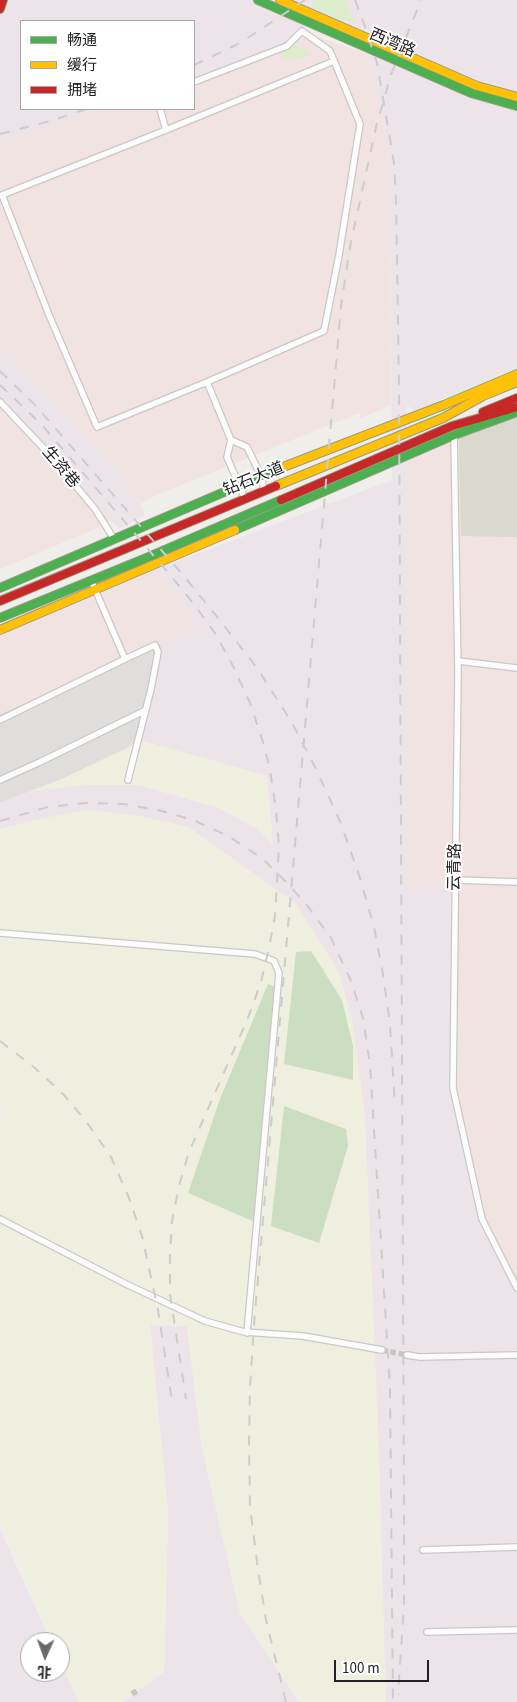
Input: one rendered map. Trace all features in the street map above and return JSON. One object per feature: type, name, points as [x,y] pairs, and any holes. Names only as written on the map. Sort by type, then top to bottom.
[{"type":"main road","points":[[0,9],[3,0]]},
{"type":"main road","name":"西湾路","points":[[258,0],[471,93],[517,106]]},
{"type":"main road","name":"西湾路","points":[[280,0],[477,86],[517,97]]},
{"type":"main road","points":[[0,588],[239,485],[444,405],[517,374]]},
{"type":"main road","name":"钻石大道","points":[[0,601],[264,490],[443,418],[483,396],[517,382]]},
{"type":"main road","points":[[395,424],[443,418],[517,388]]},
{"type":"main road","points":[[417,451],[452,426],[517,398]]},
{"type":"main road","points":[[485,411],[517,402]]},
{"type":"main road","name":"钻石大道","points":[[0,618],[146,558],[452,426],[517,407]]},
{"type":"main road","points":[[0,630],[454,434],[517,412]]},
{"type":"street","points":[[195,82],[287,46],[302,31],[309,13]]},
{"type":"street","points":[[302,31],[330,51],[360,124],[339,256],[324,332],[97,427],[49,315],[2,195],[334,61]]},
{"type":"street","points":[[160,110],[166,130]]},
{"type":"street","points":[[207,382],[231,440],[228,457],[245,498]]},
{"type":"street","name":"生资巷","points":[[0,402],[56,462],[96,509],[114,539]]},
{"type":"street","name":"云青路","points":[[454,434],[458,661],[454,1088],[482,1219],[517,1288]]},
{"type":"street","points":[[231,440],[247,447],[261,476],[264,490]]},
{"type":"street","points":[[91,580],[124,659]]},
{"type":"street","points":[[0,720],[155,645],[158,652],[146,710],[128,780]]},
{"type":"street","points":[[458,661],[517,668]]},
{"type":"street","points":[[0,780],[146,710]]},
{"type":"street","points":[[456,880],[517,882]]},
{"type":"street","points":[[0,933],[255,954],[274,961],[279,973],[247,1332]]},
{"type":"street","points":[[0,1219],[128,1285],[206,1321],[247,1332],[302,1336],[382,1350]]},
{"type":"street","points":[[407,1355],[420,1357],[517,1355]]},
{"type":"street","points":[[423,1550],[517,1547]]},
{"type":"street","points":[[427,1632],[517,1630]]},
{"type":"shaded area","points":[[3,0],[267,0],[307,18],[302,31],[287,46],[195,77],[195,20],[20,20],[20,110],[100,110],[30,134],[0,140],[0,9]]},
{"type":"shaded area","points":[[284,0],[517,0],[517,367],[414,411],[407,405],[406,461],[407,889],[456,880],[453,1088],[482,1219],[517,1288],[517,1702],[386,1702],[352,1021],[339,973],[296,904],[188,827],[144,817],[88,810],[0,829],[0,803],[31,791],[81,785],[139,785],[219,808],[256,828],[273,844],[267,776],[142,741],[162,652],[160,643],[198,627],[157,569],[392,480],[390,173],[378,95],[363,36]]},
{"type":"shaded area","points":[[302,31],[368,54],[378,95],[390,173],[391,405],[361,418],[359,413],[154,496],[141,504],[99,450],[10,355],[0,349],[0,140],[30,134],[100,110],[195,110],[195,77],[287,46]]},
{"type":"shaded area","points":[[0,349],[10,355],[99,450],[141,504],[145,515],[119,529],[20,418],[0,399]]},
{"type":"shaded area","points":[[0,399],[20,418],[112,520],[98,528],[0,569]]},
{"type":"shaded area","points":[[517,407],[517,1288],[482,1219],[453,1088],[455,880],[407,890],[406,461],[454,438],[452,426]]},
{"type":"shaded area","points":[[517,415],[517,537],[461,536],[459,437]]},
{"type":"shaded area","points":[[157,569],[198,627],[0,714],[0,631]]},
{"type":"shaded area","points":[[160,643],[162,652],[142,741],[62,779],[0,803],[0,714]]},
{"type":"shaded area","points":[[150,1324],[187,1326],[202,1448],[240,1613],[299,1702],[123,1702],[164,1672],[168,1514]]},
{"type":"shaded area","points":[[0,1529],[46,1632],[20,1632],[20,1682],[70,1682],[79,1702],[0,1702]]},
{"type":"green space","points":[[312,0],[345,0],[356,22],[338,19],[314,8],[311,3]]},
{"type":"green space","points":[[294,43],[309,52],[309,56],[283,60],[282,53]]},
{"type":"green space","points":[[517,367],[517,379],[415,425],[414,411]]},
{"type":"green space","points":[[142,741],[267,776],[273,845],[256,828],[219,808],[139,785],[81,785],[31,791],[62,779]]},
{"type":"green space","points":[[87,810],[144,817],[188,827],[296,904],[339,973],[352,1021],[365,1115],[379,1451],[386,1702],[299,1702],[240,1613],[202,1448],[187,1326],[150,1325],[168,1514],[164,1672],[123,1702],[79,1702],[70,1681],[70,1632],[49,1632],[0,1520],[0,1117],[5,1107],[0,1105],[0,829]]},
{"type":"green space","points":[[311,951],[342,1000],[353,1046],[353,1080],[284,1064],[296,952]]},
{"type":"green space","points":[[268,984],[278,988],[257,1223],[188,1193],[220,1099]]},
{"type":"green space","points":[[284,1106],[346,1129],[348,1146],[319,1243],[271,1226]]},
{"type":"tunnel","points":[[382,1350],[407,1355]]},
{"type":"tunnel","points":[[132,1694],[139,1689]]},
{"type":"railway","points":[[195,65],[240,43],[305,0]]},
{"type":"railway","points":[[355,0],[377,63],[394,163],[396,200],[399,388],[404,1507],[404,1605],[398,1695]]},
{"type":"railway","points":[[286,1702],[266,1620],[250,1506],[250,1388],[254,1325],[341,306],[350,247],[376,127],[391,75],[421,0]]},
{"type":"railway","points":[[0,134],[54,120],[83,110]]},
{"type":"railway","points":[[0,371],[36,406],[183,575],[257,668],[291,721],[340,821],[359,875],[374,927],[390,1024],[395,1107]]},
{"type":"railway","points":[[0,385],[42,425],[171,576],[215,633],[250,703],[270,770],[279,846],[275,916],[269,948],[261,982],[248,1018],[189,1152],[179,1186],[172,1221],[170,1294],[186,1399]]},
{"type":"railway","points":[[0,821],[48,807],[86,803],[123,804],[158,810],[193,820],[228,836],[263,859],[285,881],[306,904],[331,938],[351,981],[363,1018],[370,1065],[390,1388],[393,1702]]},
{"type":"railway","points":[[0,1041],[35,1068],[64,1095],[88,1124],[111,1157],[129,1198],[142,1236],[158,1310],[172,1401]]},
{"type":"traffic: fast","points":[[258,0],[471,93],[517,106]]},
{"type":"traffic: fast","points":[[235,530],[454,435],[517,412]]},
{"type":"traffic: fast","points":[[0,588],[278,469]]},
{"type":"traffic: fast","points":[[0,618],[281,500]]},
{"type":"traffic: slow","points":[[280,0],[477,86],[517,97]]},
{"type":"traffic: slow","points":[[278,469],[444,405],[517,374]]},
{"type":"traffic: slow","points":[[276,486],[443,418],[483,396],[517,382]]},
{"type":"traffic: slow","points":[[0,630],[235,530]]},
{"type":"traffic: jam","points":[[0,9],[3,0]]},
{"type":"traffic: jam","points":[[483,412],[517,398]]},
{"type":"traffic: jam","points":[[281,500],[452,426],[517,407]]},
{"type":"traffic: jam","points":[[0,601],[276,486]]}]
